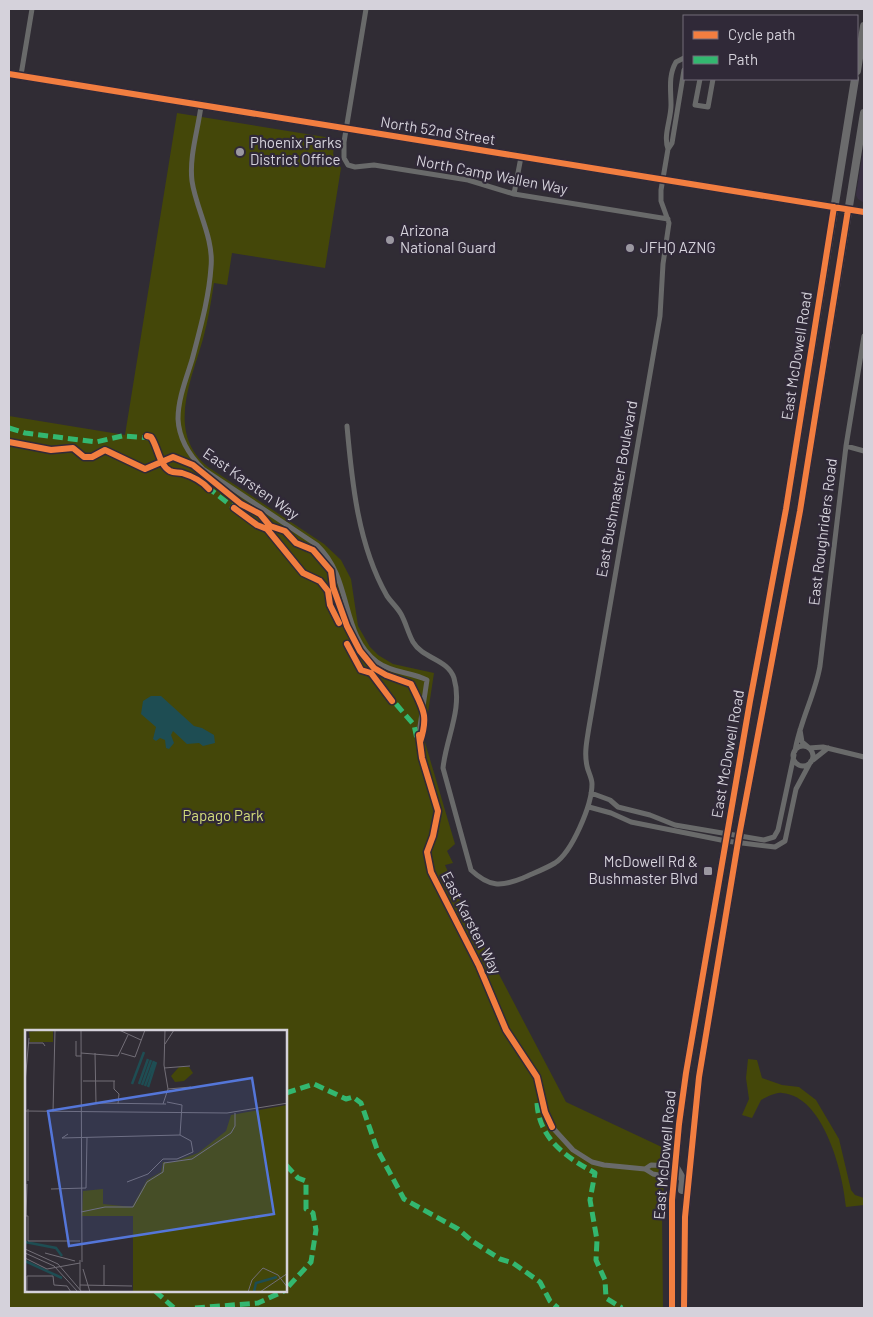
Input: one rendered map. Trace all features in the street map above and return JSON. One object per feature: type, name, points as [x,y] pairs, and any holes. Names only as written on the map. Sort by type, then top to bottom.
[{"type":"main road","points":[[858,64],[864,26]]},
{"type":"main road","name":"North 52nd Street","points":[[9,74],[864,212]]},
{"type":"main road","name":"East McDowell Road","points":[[672,1308],[671,1233],[674,1178],[686,1073],[726,837],[786,509],[855,80]]},
{"type":"main road","name":"East McDowell Road","points":[[684,1308],[684,1254],[695,1106],[738,839],[800,511],[864,113]]},
{"type":"main road","points":[[675,1166],[683,1180],[680,1247],[684,1254]]},
{"type":"street","points":[[21,75],[32,9]]},
{"type":"street","points":[[346,129],[366,9]]},
{"type":"street","points":[[668,149],[665,142],[670,110],[669,92],[673,66],[683,58]]},
{"type":"street","points":[[673,66],[683,70]]},
{"type":"street","points":[[663,180],[668,149],[672,143],[683,76]]},
{"type":"street","points":[[700,80],[695,105],[708,107],[713,80]]},
{"type":"street","name":"East Karsten Way","points":[[201,106],[191,166],[192,181],[209,245],[212,266],[205,311],[180,401],[179,429],[183,444],[192,458],[203,469],[317,545],[327,556],[339,576],[357,636],[376,661],[387,668],[427,680],[421,720],[420,747],[438,811],[433,836],[427,852],[431,872],[482,974],[506,1030],[537,1077],[545,1112],[552,1127],[573,1150],[592,1162],[645,1169],[653,1174],[674,1178]]},
{"type":"street","name":"North Camp Wallen Way","points":[[346,129],[344,158],[348,165],[355,167],[374,165],[468,180],[514,194],[668,219]]},
{"type":"street","points":[[514,194],[521,157]]},
{"type":"street","name":"East Bushmaster Boulevard","points":[[589,808],[592,783],[586,753],[589,727],[660,316],[663,264],[669,231],[668,219],[661,201],[663,180]]},
{"type":"street","name":"East Roughriders Road","points":[[795,753],[800,730],[814,691],[820,666],[846,446],[864,336]]},
{"type":"street","points":[[347,426],[352,484],[361,526],[375,569],[387,596],[400,613],[413,642],[421,652],[450,667],[454,677],[455,714],[443,768],[471,870],[482,880],[496,884],[510,883],[555,863],[566,851],[589,808],[611,812],[631,822],[738,839],[771,848],[780,846],[785,841],[796,789],[811,761],[812,752],[802,742],[800,730]]},
{"type":"street","points":[[846,446],[864,451]]},
{"type":"street","points":[[738,839],[764,840],[774,837],[780,821],[795,753],[802,746],[828,748],[864,757]]},
{"type":"street","points":[[795,753],[796,761],[800,765],[806,765],[828,748]]},
{"type":"street","points":[[591,793],[598,794],[627,811],[650,815],[675,824],[726,837]]},
{"type":"street","name":"East Karsten Way","points":[[645,1169],[651,1165],[675,1166]]},
{"type":"shaded area","points":[[864,145],[864,203],[856,195]]},
{"type":"green space","name":"Papago Park","points":[[177,113],[331,138],[335,142],[333,154],[341,168],[325,268],[232,253],[227,285],[214,283],[205,332],[188,389],[185,423],[188,439],[195,453],[208,467],[324,544],[341,560],[351,579],[358,626],[370,647],[378,655],[393,664],[434,673],[424,739],[455,844],[447,851],[453,863],[445,865],[461,902],[566,1102],[666,1149],[662,1214],[663,1308],[9,1308],[9,416],[125,435]]},
{"type":"green space","points":[[748,1059],[757,1060],[762,1078],[782,1085],[799,1087],[816,1100],[839,1139],[851,1190],[855,1195],[864,1198],[864,1205],[846,1207],[841,1175],[829,1138],[820,1121],[809,1107],[797,1097],[782,1093],[774,1094],[761,1100],[752,1118],[742,1115],[749,1099],[746,1078]]},
{"type":"water","points":[[151,696],[161,696],[194,726],[214,735],[215,743],[203,746],[199,743],[187,744],[173,731],[171,735],[174,743],[169,749],[166,748],[165,740],[160,738],[156,741],[153,739],[156,727],[141,714],[143,701]]},
{"type":"marked path","points":[[9,428],[25,433],[96,442],[122,436],[151,438]]},
{"type":"marked path","points":[[207,487],[237,510]]},
{"type":"marked path","points":[[396,704],[414,725],[417,739]]},
{"type":"marked path","points":[[288,1092],[314,1084],[346,1099],[353,1097],[361,1103],[377,1149],[404,1199],[458,1229],[472,1241],[500,1259],[513,1263],[540,1282],[550,1301],[558,1308]]},
{"type":"marked path","points":[[537,1103],[543,1127],[556,1146],[595,1173],[590,1200],[597,1240],[596,1260],[605,1280],[606,1298],[622,1308]]},
{"type":"marked path","points":[[288,1167],[298,1178],[306,1181],[306,1209],[313,1213],[316,1230],[311,1262],[288,1287]]},
{"type":"marked path","points":[[156,1292],[174,1308]]},
{"type":"marked path","points":[[195,1308],[258,1303],[282,1292]]},
{"type":"cycle path","points":[[9,74],[864,212]]},
{"type":"cycle path","points":[[672,1308],[672,1200],[686,1073],[750,701],[786,509],[834,207]]},
{"type":"cycle path","points":[[684,1308],[685,1217],[699,1077],[739,836],[800,511],[848,210]]},
{"type":"cycle path","points":[[147,436],[151,437],[166,468],[172,472],[193,477],[209,489]]},
{"type":"cycle path","points":[[9,442],[51,450],[73,448],[84,457],[92,457],[105,450],[145,469],[173,457],[193,465],[241,504],[260,514],[270,526],[285,531],[296,543],[313,550],[331,571],[333,587],[347,626],[360,651],[374,668],[386,675],[411,684],[419,700],[424,718],[420,742]]},
{"type":"cycle path","points":[[234,508],[257,525],[267,529],[303,573],[320,581],[328,591],[330,605],[339,623]]},
{"type":"cycle path","points":[[347,644],[361,670],[371,673],[392,701]]},
{"type":"cycle path","points":[[419,735],[422,758],[438,811],[433,836],[427,852],[431,872],[479,966],[506,1030],[537,1077],[545,1112],[552,1127]]},
{"type":"place","name":"Phoenix Parks District Office","points":[[240,152]]},
{"type":"place","name":"Arizona National Guard","points":[[390,240]]},
{"type":"place","name":"JFHQ AZNG","points":[[630,248]]},
{"type":"place","name":"McDowell Rd & Bushmaster Blvd","points":[[708,871]]}]
